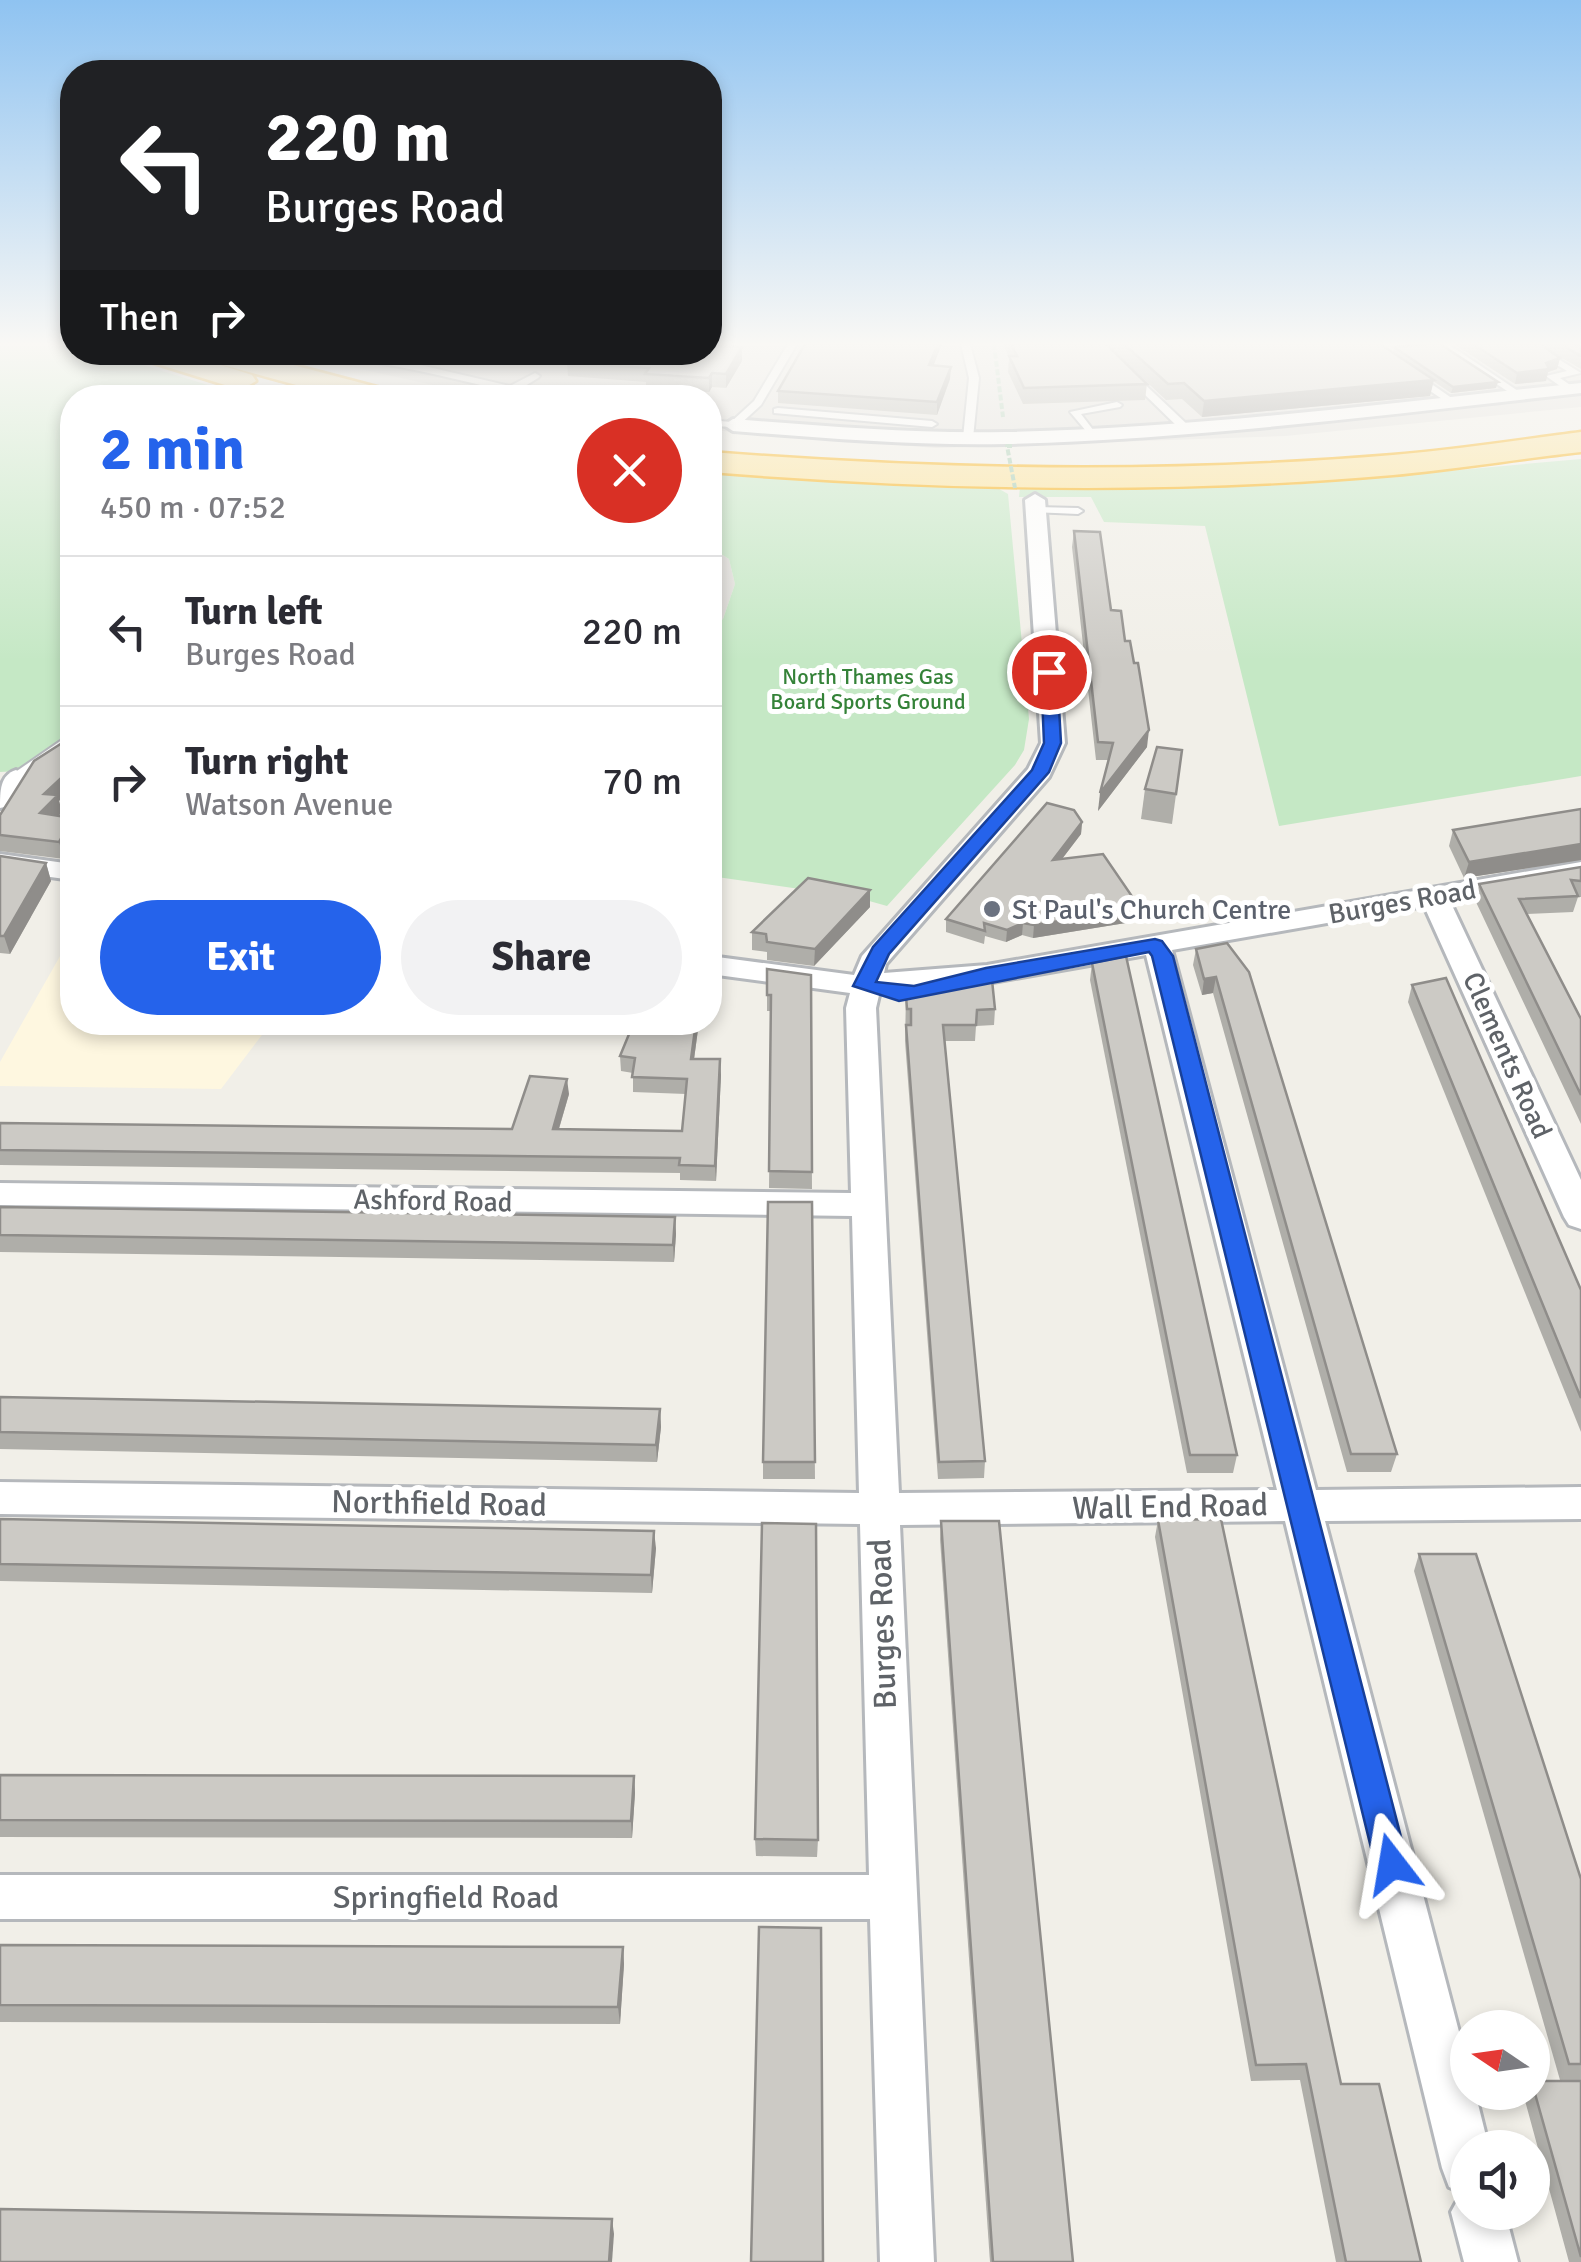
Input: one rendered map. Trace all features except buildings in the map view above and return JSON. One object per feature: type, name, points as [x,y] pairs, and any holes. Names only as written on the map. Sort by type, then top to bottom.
[{"type":"highway","points":[[818,450],[868,457],[1053,450]]},
{"type":"highway","points":[[1108,450],[1216,460],[1389,450]]},
{"type":"highway","points":[[1192,477],[1395,464],[1480,450]]},
{"type":"highway","points":[[722,463],[978,476],[1192,477],[1363,474],[1581,455]]},
{"type":"street","points":[[722,967],[864,986],[872,962],[1040,772],[1053,743],[1035,505]]},
{"type":"street","points":[[0,862],[60,870]]},
{"type":"street","name":"Burges Road","points":[[907,2262],[860,1042],[864,986],[899,994],[942,988],[986,974],[1581,870]]},
{"type":"street","name":"Clements Road","points":[[1430,896],[1442,909],[1581,1216]]},
{"type":"street","points":[[1155,945],[1162,956],[1458,2130]]},
{"type":"street","name":"Ashford Road","points":[[0,1194],[866,1205]]},
{"type":"street","name":"Northfield Road","points":[[0,1498],[878,1509]]},
{"type":"street","name":"Wall End Road","points":[[878,1509],[1581,1503]]},
{"type":"street","name":"Springfield Road","points":[[0,1897],[892,1897]]},
{"type":"street","points":[[1483,2230],[1491,2262]]},
{"type":"lane","points":[[1035,505],[1078,511]]},
{"type":"lane","points":[[8,789],[60,747]]},
{"type":"path","points":[[1007,450],[1016,488]]},
{"type":"shaded area","points":[[722,555],[729,559],[735,584],[723,619]]},
{"type":"shaded area","points":[[60,956],[60,1035],[262,1035],[221,1089],[0,1086],[0,1062]]},
{"type":"green space","points":[[0,450],[60,450],[60,740],[18,771],[0,772]]},
{"type":"green space","points":[[1581,459],[1581,776],[1279,826],[1205,526],[1104,522],[1091,497],[1019,497],[1020,487],[1290,485]]},
{"type":"green space","name":"North Thames Gas Board Sports Ground","points":[[722,473],[994,486],[1008,494],[1029,719],[1024,750],[1015,765],[887,906],[855,897],[722,878],[722,620],[735,584],[729,559],[722,555]]},
{"type":"place","name":"St Paul's Church Centre","points":[[992,909]]},
{"type":"route","points":[[1049,672],[1053,743],[1040,772],[880,952],[864,986],[899,994],[915,992],[986,974],[1155,945],[1162,956],[1392,1864]]}]
